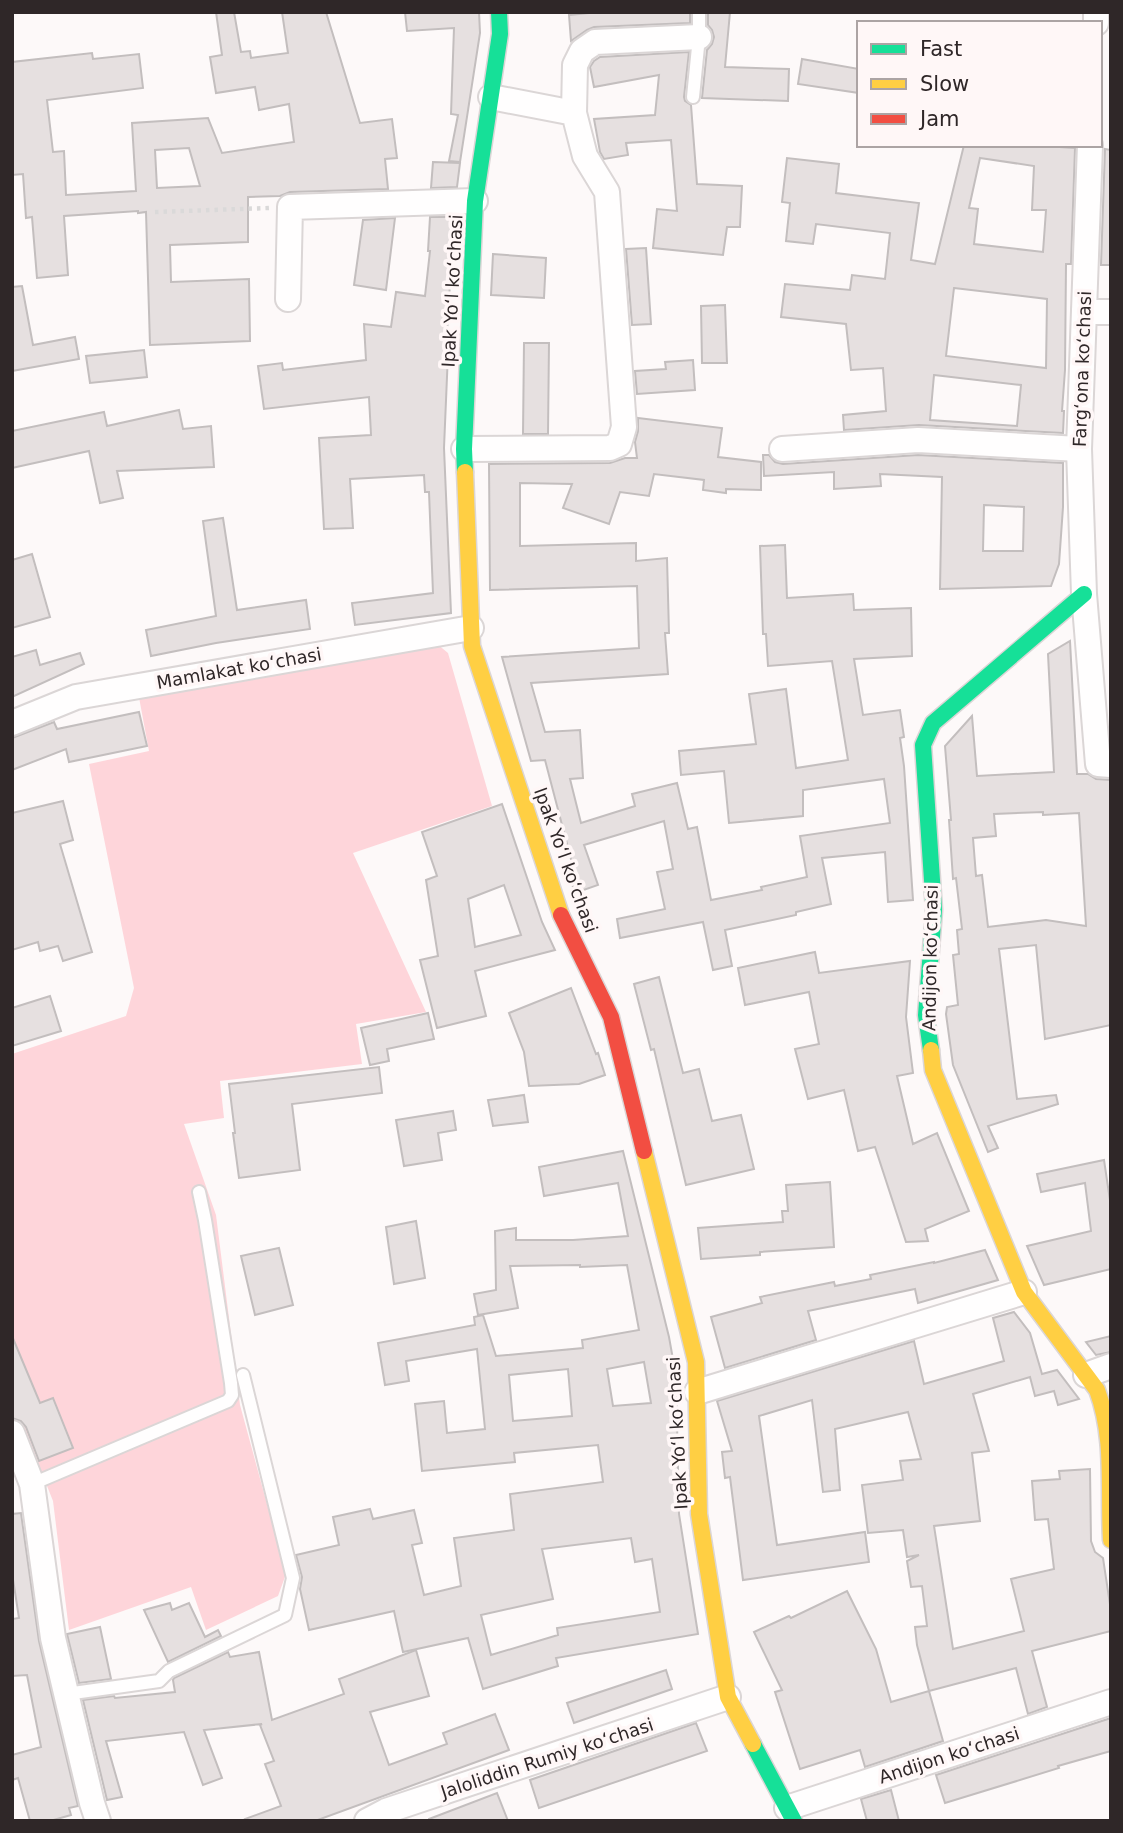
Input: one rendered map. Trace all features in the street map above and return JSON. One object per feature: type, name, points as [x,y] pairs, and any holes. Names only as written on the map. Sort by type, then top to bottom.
[{"type":"street","name":"Ipak Yoʻl koʻchasi","points":[[499,12],[500,34],[475,201],[464,449],[472,646],[561,916],[611,1017],[696,1362],[699,1514],[728,1697],[791,1815]]},
{"type":"street","points":[[464,449],[610,448],[620,444],[624,427],[607,192],[585,156],[574,113],[575,65],[582,51],[594,42],[699,37]]},
{"type":"street","points":[[491,97],[574,113]]},
{"type":"street","name":"Fargʻona koʻchasi","points":[[1090,147],[1079,449],[1084,594],[1098,764],[1111,765]]},
{"type":"street","points":[[288,299],[290,207],[475,201]]},
{"type":"street","points":[[1084,312],[1111,312]]},
{"type":"street","points":[[782,449],[918,439],[1079,449]]},
{"type":"street","name":"Andijon koʻchasi","points":[[1084,594],[933,723],[923,745],[934,910],[926,1015],[933,1070],[1024,1292],[1094,1384],[1101,1398],[1108,1438],[1111,1540]]},
{"type":"street","name":"Mamlakat koʻchasi","points":[[12,723],[76,697],[471,628]]},
{"type":"street","points":[[696,1392],[1024,1292]]},
{"type":"street","points":[[1086,1375],[1111,1366]]},
{"type":"street","points":[[12,1433],[32,1484],[52,1637],[98,1821]]},
{"type":"street","name":"Jaloliddin Rumiy koʻchasi","points":[[367,1821],[386,1811],[728,1697]]},
{"type":"street","name":"Andijon koʻchasi","points":[[791,1815],[1111,1702]]},
{"type":"lane","points":[[693,97],[699,12]]},
{"type":"lane","points":[[32,1484],[228,1401],[232,1395],[199,1192]]},
{"type":"lane","points":[[66,1694],[159,1681],[169,1671],[285,1615],[293,1578],[243,1375]]},
{"type":"path","points":[[155,212],[290,207]]},
{"type":"shaded area","points":[[431,639],[448,653],[492,806],[353,853],[426,1012],[356,1024],[362,1064],[220,1081],[224,1118],[184,1124],[216,1215],[240,1405],[286,1574],[278,1596],[206,1630],[191,1587],[69,1630],[53,1501],[12,1398],[12,1054],[126,1016],[134,988],[89,764],[149,751],[138,692]]},
{"type":"building","points":[[216,12],[234,12],[241,52],[250,51],[251,58],[288,53],[282,12],[326,12],[360,123],[392,119],[397,158],[385,159],[388,189],[290,192],[280,196],[248,197],[248,242],[170,245],[171,282],[249,279],[250,341],[150,345],[146,212],[64,216],[68,275],[37,278],[32,217],[26,218],[23,174],[12,175],[12,62],[92,53],[93,59],[139,54],[143,88],[47,100],[53,152],[64,151],[66,195],[136,191],[132,123],[208,118],[222,153],[294,142],[289,104],[259,110],[255,87],[216,93],[210,57],[222,55]],"holes":[[[189,148],[200,186],[157,188],[155,150]]]},
{"type":"building","points":[[405,12],[479,12],[480,33],[460,162],[449,161],[458,115],[451,114],[454,28],[407,31]]},
{"type":"building","points":[[599,12],[690,12],[690,23],[594,27],[571,41],[569,15]]},
{"type":"building","points":[[708,12],[730,12],[725,67],[789,69],[788,101],[702,98],[707,50],[714,37],[708,25]]},
{"type":"building","points":[[689,52],[684,97],[691,105],[697,184],[742,186],[740,227],[727,227],[723,255],[653,248],[657,209],[677,211],[671,140],[626,143],[628,155],[604,159],[600,152],[594,119],[655,115],[659,75],[594,87],[590,67],[594,61],[600,57]]},
{"type":"building","points":[[802,59],[857,69],[857,93],[798,84]]},
{"type":"building","points":[[964,147],[1075,148],[1071,264],[1066,264],[1063,433],[919,425],[844,430],[843,415],[886,411],[883,368],[851,370],[846,324],[781,317],[785,284],[850,290],[852,275],[885,279],[890,233],[816,224],[813,244],[786,241],[790,203],[782,202],[787,158],[839,164],[836,193],[919,203],[911,260],[935,264]],"holes":[[[980,158],[1034,166],[1032,210],[1046,210],[1043,252],[974,244],[978,209],[969,208]],[[954,288],[1047,299],[1046,368],[946,356]],[[934,375],[1021,385],[1017,426],[930,420]]]},
{"type":"building","points":[[1105,149],[1111,150],[1111,265],[1101,265]]},
{"type":"building","points":[[433,162],[460,163],[457,187],[431,188]]},
{"type":"building","points":[[430,217],[454,217],[444,448],[451,613],[355,625],[352,603],[433,593],[429,492],[425,492],[424,475],[350,479],[353,528],[324,529],[319,438],[371,435],[369,397],[264,409],[258,366],[282,363],[283,370],[366,360],[364,324],[391,327],[396,292],[425,296],[430,251]]},
{"type":"building","points":[[395,218],[386,290],[354,285],[363,220]]},
{"type":"building","points":[[646,248],[651,324],[632,325],[626,249]]},
{"type":"building","points":[[493,254],[546,258],[544,298],[491,295]]},
{"type":"building","points":[[22,286],[33,345],[75,337],[79,359],[12,371],[12,287]]},
{"type":"building","points":[[725,305],[727,363],[702,363],[701,306]]},
{"type":"building","points":[[524,343],[549,343],[548,434],[523,434]]},
{"type":"building","points":[[144,350],[147,377],[90,383],[86,356]]},
{"type":"building","points":[[693,360],[695,390],[637,394],[635,371],[666,369],[665,362]]},
{"type":"building","points":[[179,410],[183,429],[211,426],[214,467],[117,471],[123,498],[100,503],[89,451],[12,468],[12,431],[104,412],[107,426]]},
{"type":"building","points":[[638,418],[722,428],[718,457],[761,462],[761,490],[726,489],[726,493],[703,490],[704,480],[654,474],[649,496],[620,492],[609,524],[563,508],[572,484],[520,483],[520,546],[636,543],[636,561],[667,558],[669,633],[665,633],[668,674],[531,683],[545,732],[580,730],[583,778],[570,779],[581,823],[635,806],[632,794],[677,783],[688,829],[697,827],[711,900],[762,890],[761,887],[807,877],[800,836],[890,823],[884,779],[803,790],[803,816],[729,823],[724,771],[681,775],[679,751],[756,744],[749,694],[786,689],[796,768],[848,760],[832,661],[768,666],[766,634],[763,634],[760,546],[785,545],[787,598],[853,594],[854,610],[911,608],[912,656],[854,659],[863,715],[900,710],[904,737],[900,738],[913,900],[888,902],[885,852],[822,858],[831,904],[796,912],[796,915],[725,930],[732,966],[713,970],[703,922],[620,938],[617,919],[665,909],[657,872],[673,869],[664,821],[584,845],[598,885],[575,893],[566,866],[572,863],[545,760],[531,761],[502,657],[639,648],[637,586],[490,590],[489,464],[610,463],[625,458],[637,458],[635,442]]},
{"type":"building","points":[[763,455],[769,455],[775,462],[783,464],[918,455],[1063,463],[1059,564],[1051,586],[940,589],[942,477],[880,474],[881,486],[834,489],[834,472],[764,476]],"holes":[[[984,505],[1024,507],[1023,551],[983,551]]]},
{"type":"building","points":[[223,518],[237,610],[306,600],[310,629],[151,656],[146,630],[216,616],[203,521]]},
{"type":"building","points":[[32,554],[50,617],[12,628],[12,560]]},
{"type":"building","points":[[1070,641],[1077,774],[1111,780],[1111,1025],[1045,1039],[1036,945],[999,949],[1017,1099],[1056,1095],[1058,1104],[988,1126],[998,1148],[988,1152],[953,1065],[946,1014],[947,1007],[958,1005],[953,955],[959,954],[957,930],[962,929],[956,878],[953,879],[945,746],[972,716],[977,776],[1054,772],[1048,654]],"holes":[[[1043,812],[1043,815],[1079,813],[1086,926],[1046,920],[988,927],[982,875],[976,876],[973,838],[996,836],[994,814]]]},
{"type":"building","points":[[36,650],[40,665],[80,653],[84,664],[12,697],[12,657]]},
{"type":"building","points":[[139,712],[147,746],[69,762],[66,749],[12,770],[12,738],[54,722],[57,729]]},
{"type":"building","points":[[63,801],[73,840],[60,844],[92,952],[63,961],[58,946],[40,951],[38,942],[12,950],[12,813]]},
{"type":"building","points":[[502,804],[542,922],[555,950],[475,971],[486,1016],[437,1028],[420,960],[438,956],[426,880],[437,876],[422,832]],"holes":[[[504,885],[521,935],[475,947],[468,899]]]},
{"type":"building","points":[[815,952],[819,973],[910,961],[906,1017],[913,1073],[897,1076],[913,1144],[937,1133],[969,1211],[925,1229],[928,1241],[906,1242],[875,1147],[858,1151],[844,1090],[808,1099],[795,1049],[819,1044],[809,992],[745,1005],[738,968]]},
{"type":"building","points":[[659,977],[683,1073],[699,1069],[712,1121],[741,1115],[754,1169],[686,1185],[654,1049],[651,1050],[634,984]]},
{"type":"building","points":[[571,988],[605,1075],[579,1084],[529,1086],[524,1052],[509,1013]]},
{"type":"building","points":[[50,996],[61,1031],[12,1046],[12,1008]]},
{"type":"building","points":[[428,1013],[434,1039],[387,1049],[389,1061],[370,1065],[361,1028]]},
{"type":"building","points":[[379,1067],[382,1093],[292,1104],[300,1170],[239,1178],[229,1084]]},
{"type":"building","points":[[524,1095],[528,1122],[493,1126],[488,1100]]},
{"type":"building","points":[[453,1111],[456,1130],[438,1133],[442,1160],[404,1166],[396,1120]]},
{"type":"building","points":[[623,1151],[669,1337],[676,1376],[679,1514],[698,1634],[556,1658],[558,1666],[483,1689],[468,1638],[403,1652],[394,1611],[309,1630],[300,1589],[302,1577],[296,1555],[339,1545],[333,1517],[370,1509],[373,1519],[414,1510],[422,1543],[412,1545],[424,1595],[461,1586],[454,1538],[514,1530],[510,1494],[603,1482],[598,1445],[514,1453],[515,1462],[422,1471],[415,1404],[444,1401],[447,1433],[485,1429],[477,1349],[406,1361],[409,1381],[385,1385],[378,1343],[475,1325],[474,1317],[483,1315],[496,1356],[583,1348],[582,1340],[639,1330],[627,1265],[510,1266],[518,1308],[478,1315],[474,1294],[496,1290],[495,1231],[516,1228],[516,1240],[628,1236],[618,1183],[544,1196],[539,1167]],"holes":[[[644,1362],[651,1403],[613,1406],[607,1369]],[[568,1369],[572,1416],[513,1421],[509,1375]],[[631,1538],[635,1562],[652,1559],[660,1612],[557,1628],[558,1635],[491,1655],[481,1615],[553,1599],[542,1549]]]},
{"type":"building","points":[[1104,1160],[1111,1207],[1111,1269],[1044,1285],[1027,1246],[1091,1231],[1085,1183],[1041,1192],[1037,1174]]},
{"type":"building","points":[[830,1182],[834,1247],[701,1259],[698,1228],[783,1222],[782,1211],[788,1211],[786,1185]]},
{"type":"building","points":[[416,1221],[425,1278],[394,1284],[386,1227]]},
{"type":"building","points":[[279,1248],[293,1305],[255,1315],[241,1256]]},
{"type":"building","points":[[985,1250],[998,1280],[918,1303],[915,1289],[808,1311],[816,1340],[725,1368],[711,1317],[762,1303],[760,1297],[834,1282],[835,1286],[871,1279],[870,1275]]},
{"type":"building","points":[[1014,1312],[1030,1333],[1042,1374],[1057,1370],[1079,1399],[1058,1405],[1054,1391],[1035,1396],[1030,1377],[973,1394],[989,1451],[972,1453],[980,1521],[934,1526],[953,1649],[1024,1631],[1011,1579],[1054,1569],[1048,1519],[1035,1520],[1032,1481],[1060,1479],[1059,1471],[1090,1469],[1091,1541],[1095,1552],[1103,1558],[1111,1611],[1111,1631],[1032,1651],[1047,1707],[1028,1714],[1016,1668],[929,1691],[915,1627],[927,1626],[922,1586],[911,1587],[907,1561],[919,1555],[907,1557],[903,1530],[868,1533],[862,1485],[903,1480],[900,1461],[921,1459],[908,1412],[835,1429],[840,1490],[823,1492],[812,1400],[759,1416],[777,1545],[865,1532],[869,1562],[743,1580],[730,1477],[725,1478],[722,1452],[732,1451],[717,1401],[914,1341],[924,1384],[1004,1361],[993,1318]]},
{"type":"building","points":[[12,1336],[40,1403],[53,1398],[73,1448],[39,1461],[26,1427],[21,1421],[12,1418]]},
{"type":"building","points":[[1111,1336],[1111,1352],[1096,1355],[1086,1342]]},
{"type":"building","points":[[21,1513],[39,1641],[78,1806],[69,1808],[71,1815],[50,1821],[30,1821],[18,1778],[12,1780],[12,1755],[41,1747],[27,1675],[12,1676],[12,1619],[19,1618],[12,1573],[12,1514]]},
{"type":"building","points":[[847,1591],[876,1649],[891,1702],[929,1691],[943,1741],[865,1767],[860,1750],[800,1769],[775,1692],[782,1690],[754,1632],[789,1616],[791,1618]]},
{"type":"building","points":[[170,1603],[172,1610],[189,1603],[205,1637],[218,1630],[221,1636],[168,1662],[144,1610]]},
{"type":"building","points":[[100,1627],[111,1679],[79,1683],[67,1634]]},
{"type":"building","points":[[416,1650],[429,1696],[370,1712],[389,1765],[447,1744],[443,1733],[495,1714],[509,1750],[315,1821],[246,1821],[245,1819],[281,1806],[265,1764],[274,1761],[260,1725],[262,1724],[204,1730],[222,1778],[203,1785],[184,1732],[106,1741],[122,1797],[107,1800],[83,1700],[175,1692],[174,1678],[228,1652],[230,1657],[259,1652],[272,1720],[344,1694],[339,1679]]},
{"type":"building","points":[[666,1670],[672,1689],[574,1723],[567,1703]]},
{"type":"building","points":[[1111,1718],[1111,1751],[945,1803],[936,1775]]},
{"type":"building","points":[[696,1723],[707,1751],[539,1808],[530,1780]]},
{"type":"building","points":[[891,1790],[899,1821],[867,1821],[861,1799]]},
{"type":"building","points":[[497,1793],[508,1821],[429,1821],[429,1819]]},
{"type":"traffic: fast","points":[[465,472],[475,201],[500,34],[499,12]]},
{"type":"traffic: fast","points":[[931,1050],[926,1015],[934,910],[923,745],[933,723],[1084,594]]},
{"type":"traffic: fast","points":[[753,1744],[794,1821]]},
{"type":"traffic: slow","points":[[465,472],[472,646],[561,915]]},
{"type":"traffic: slow","points":[[931,1050],[933,1070],[1024,1292],[1097,1390],[1109,1445],[1111,1540]]},
{"type":"traffic: slow","points":[[644,1151],[696,1362],[699,1514],[728,1697],[753,1744]]},
{"type":"traffic: jam","points":[[561,915],[611,1017],[644,1151]]}]
